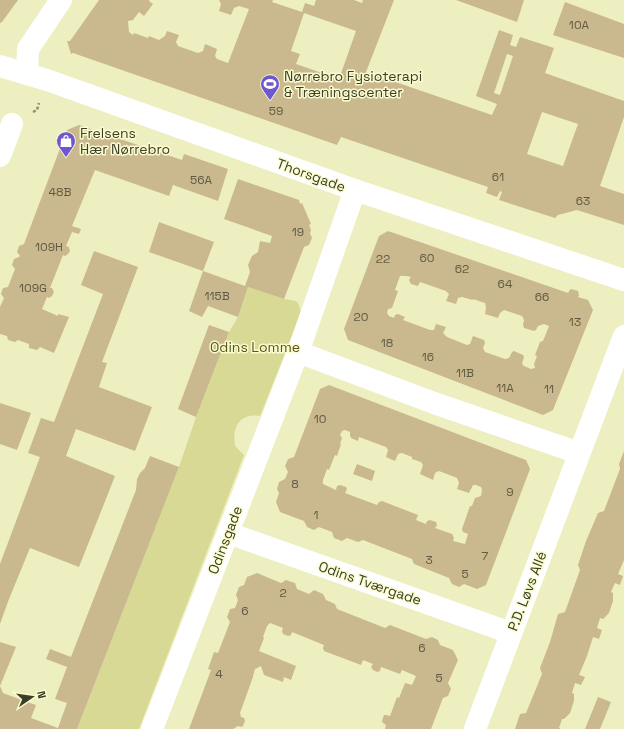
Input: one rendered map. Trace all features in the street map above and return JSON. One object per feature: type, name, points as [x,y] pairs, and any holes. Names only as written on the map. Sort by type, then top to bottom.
[{"type":"street","points":[[27,74],[28,49],[62,0]]},
{"type":"street","name":"Thorsgade","points":[[0,66],[47,80],[355,190],[624,280]]},
{"type":"street","points":[[0,156],[12,124]]},
{"type":"street","name":"Odinsgade","points":[[152,729],[298,352],[355,190]]},
{"type":"street","name":"P.D. Løvs Allé","points":[[474,729],[624,336]]},
{"type":"street","points":[[298,352],[434,403],[579,453]]},
{"type":"street","name":"Odins Tværgade","points":[[228,533],[511,633]]},
{"type":"green space","name":"Odins Lomme","points":[[248,287],[284,299],[296,301],[299,305],[301,313],[260,416],[242,419],[236,428],[234,439],[235,446],[244,455],[139,729],[77,729],[179,467],[196,417],[229,332],[238,317]]},
{"type":"building","points":[[0,0],[18,0],[0,23]]},
{"type":"building","points":[[99,0],[149,0],[153,4],[144,16],[139,12],[133,20],[128,21],[129,32],[133,35],[134,33],[159,40],[165,36],[167,31],[179,35],[176,42],[178,46],[198,53],[203,51],[205,44],[217,49],[215,56],[217,59],[228,63],[249,9],[239,6],[234,8],[231,15],[219,11],[221,4],[219,0],[273,0],[272,2],[302,12],[305,3],[314,6],[316,0],[354,0],[362,3],[363,0],[394,0],[366,72],[492,115],[497,104],[476,96],[499,30],[513,35],[510,45],[516,47],[520,37],[554,48],[545,73],[624,101],[624,117],[600,186],[624,194],[624,225],[577,210],[558,215],[555,218],[499,200],[502,192],[500,191],[497,197],[486,193],[488,187],[341,137],[337,145],[73,53],[71,54],[67,41],[70,41]],"holes":[[[304,13],[356,31],[339,79],[296,64],[300,54],[291,51]],[[507,54],[513,56],[500,95],[494,93]],[[542,112],[578,124],[563,166],[527,154]]]},
{"type":"building","points":[[456,0],[524,0],[517,22]]},
{"type":"building","points":[[565,2],[624,24],[624,58],[553,35]]},
{"type":"building","points":[[79,125],[182,160],[184,154],[228,169],[218,201],[173,185],[169,196],[95,170],[72,226],[81,229],[79,234],[72,232],[66,246],[69,247],[70,251],[65,256],[63,255],[50,288],[52,288],[54,292],[52,296],[49,298],[47,297],[42,309],[58,316],[58,314],[69,317],[54,353],[40,347],[37,350],[29,348],[29,344],[18,340],[15,342],[8,340],[7,336],[0,334],[0,307],[4,298],[1,294],[3,288],[8,287],[15,269],[12,265],[14,259],[20,256],[17,252],[19,246],[24,244],[67,130]]},
{"type":"building","points":[[238,179],[299,200],[300,204],[302,203],[311,224],[309,225],[312,238],[309,245],[304,247],[284,299],[248,287],[238,317],[208,306],[202,317],[189,311],[203,271],[245,286],[250,272],[248,265],[252,256],[258,252],[260,241],[270,243],[272,236],[224,219]]},
{"type":"building","points":[[159,222],[214,242],[203,271],[149,252]]},
{"type":"building","points":[[388,231],[568,293],[571,289],[578,291],[578,297],[588,300],[593,310],[553,410],[543,415],[348,340],[344,329],[379,236]],"holes":[[[400,276],[411,277],[409,280],[411,284],[418,286],[420,282],[446,291],[449,294],[446,301],[456,304],[458,298],[462,297],[485,303],[485,314],[498,318],[500,313],[504,310],[522,316],[524,320],[524,328],[534,331],[538,326],[544,324],[549,326],[535,355],[537,356],[534,364],[535,368],[531,369],[524,366],[522,364],[524,357],[523,355],[514,351],[509,358],[505,359],[485,352],[483,348],[485,343],[484,340],[473,336],[470,344],[467,345],[447,337],[443,333],[446,327],[436,324],[434,330],[430,330],[403,320],[405,317],[398,314],[395,315],[394,318],[389,316],[387,313],[388,309],[392,308],[398,291],[395,290]]]},
{"type":"building","points":[[94,251],[138,267],[102,362],[107,363],[99,387],[152,407],[135,451],[76,429],[66,456],[115,476],[79,567],[30,548],[0,624],[0,564],[40,457],[28,453],[41,418],[54,422],[103,294],[81,285]]},
{"type":"building","points":[[209,325],[229,332],[196,417],[178,409]]},
{"type":"building","points":[[329,385],[526,460],[530,469],[486,585],[477,589],[464,584],[459,587],[452,584],[449,578],[414,564],[412,559],[363,540],[358,542],[347,538],[342,541],[334,538],[332,532],[319,527],[314,530],[307,527],[304,521],[280,512],[276,502],[279,493],[277,489],[279,482],[285,479],[288,472],[285,466],[288,459],[294,457],[320,389]],"holes":[[[345,430],[350,432],[351,438],[358,441],[359,437],[386,447],[388,450],[386,457],[395,461],[398,454],[402,453],[421,462],[423,465],[420,474],[433,480],[435,473],[439,471],[457,478],[459,483],[457,489],[469,493],[473,485],[481,487],[481,496],[475,498],[472,506],[470,506],[462,529],[463,532],[468,534],[465,544],[453,541],[454,538],[452,534],[435,528],[437,525],[436,522],[430,520],[427,521],[426,524],[416,520],[418,515],[382,501],[377,505],[345,493],[347,489],[346,487],[340,485],[337,486],[336,490],[323,484],[327,469],[329,470],[335,455],[337,456],[341,444],[342,438],[340,435],[342,431]]]},
{"type":"building","points":[[0,403],[31,413],[17,450],[0,444]]},
{"type":"building","points":[[624,451],[624,560],[618,574],[623,576],[620,585],[615,583],[611,592],[613,593],[613,601],[609,613],[603,619],[600,618],[597,628],[602,630],[599,639],[593,637],[579,675],[585,677],[581,685],[575,683],[572,693],[574,694],[574,701],[570,713],[562,719],[559,728],[561,729],[515,729],[520,714],[526,713],[542,674],[540,668],[550,642],[558,614],[565,612],[580,570],[578,565],[586,541],[598,513],[604,511],[620,469],[619,464]]},
{"type":"building","points":[[150,456],[179,467],[77,729],[0,729],[0,686],[3,693],[36,705],[31,718],[58,728],[67,703],[55,699],[67,667],[46,659],[50,649],[71,657],[136,490],[137,479],[145,468]]},
{"type":"building","points":[[357,464],[375,471],[372,481],[353,474]]},
{"type":"building","points":[[257,573],[281,583],[286,580],[295,583],[297,589],[309,594],[314,590],[323,594],[326,600],[335,604],[337,609],[385,628],[390,625],[426,639],[432,637],[438,640],[440,645],[453,650],[458,660],[448,683],[451,689],[448,696],[443,698],[431,729],[385,729],[386,725],[382,721],[384,715],[390,716],[397,697],[399,698],[405,683],[412,685],[416,676],[402,670],[400,674],[381,667],[380,671],[377,672],[371,667],[373,664],[363,660],[361,665],[324,651],[324,645],[292,632],[291,635],[288,636],[283,634],[283,628],[270,623],[267,626],[259,651],[296,666],[291,680],[284,677],[283,682],[264,675],[261,666],[255,669],[240,713],[241,717],[244,718],[245,721],[243,726],[238,726],[233,729],[189,729],[211,670],[208,669],[214,652],[218,653],[230,622],[227,617],[230,609],[235,608],[238,600],[236,595],[239,587],[244,585],[247,577]]},
{"type":"building","points":[[0,642],[16,647],[0,686]]},
{"type":"building","points":[[598,697],[611,702],[600,729],[585,729]]},
{"type":"place","name":"Nørrebro Fysioterapi & Træningscenter","points":[[270,101]]},
{"type":"place","name":"Frelsens Hær Nørrebro","points":[[66,158]]}]
